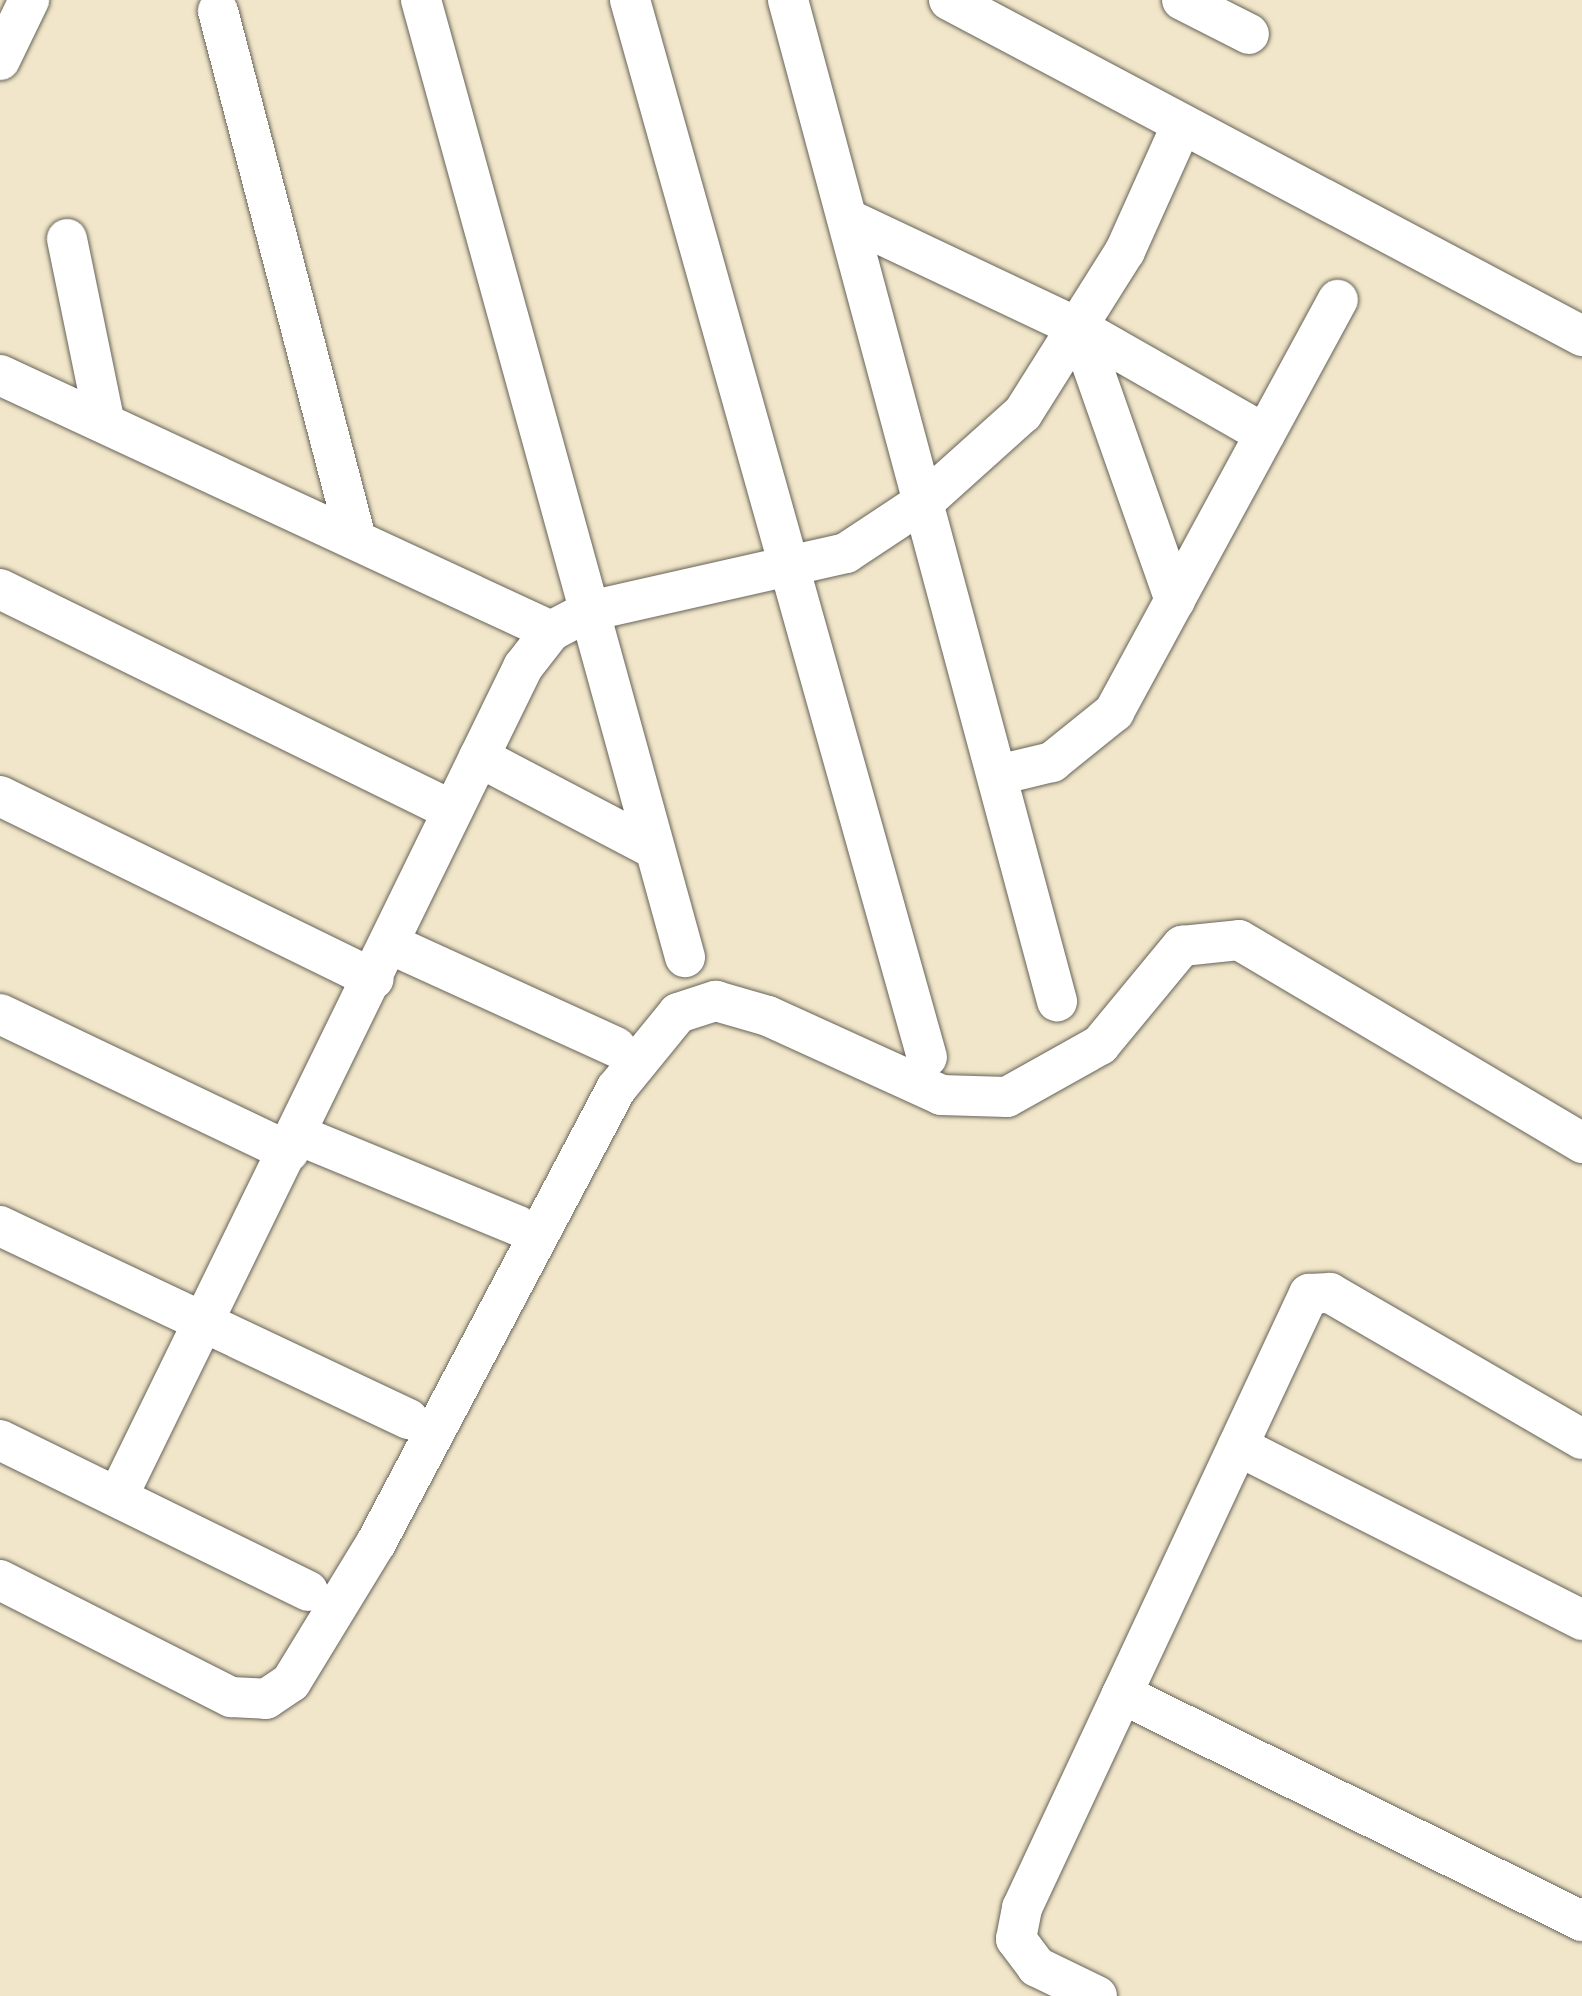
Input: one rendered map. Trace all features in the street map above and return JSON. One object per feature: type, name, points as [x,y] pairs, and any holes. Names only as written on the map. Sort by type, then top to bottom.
[{"type":"street","points":[[421,0],[685,957]]},
{"type":"street","points":[[630,0],[787,570],[927,1057]]},
{"type":"street","points":[[788,0],[926,500],[1057,1001]]},
{"type":"street","points":[[949,0],[1582,336]]},
{"type":"street","points":[[1182,0],[1249,34]]},
{"type":"street","points":[[218,11],[356,539]]},
{"type":"street","points":[[118,1496],[294,1144],[523,667],[551,631],[589,611],[787,570],[846,553],[926,500],[1023,413],[1125,251],[1182,124]]},
{"type":"street","points":[[848,219],[1079,328],[1265,434]]},
{"type":"street","points":[[67,239],[104,420]]},
{"type":"street","points":[[998,775],[1052,762],[1082,745],[1114,712],[1338,300]]},
{"type":"street","points":[[1079,328],[1175,601]]},
{"type":"street","points":[[0,375],[104,420],[551,631]]},
{"type":"street","points":[[0,589],[453,811]]},
{"type":"street","points":[[479,757],[654,849]]},
{"type":"street","points":[[0,796],[382,962],[616,1047]]},
{"type":"street","points":[[4,1593],[231,1697],[266,1699],[291,1682],[383,1530],[616,1089],[678,1013],[716,1001],[768,1016],[941,1095],[1007,1097],[1100,1045],[1182,946],[1239,940],[1582,1143]]},
{"type":"street","points":[[0,1014],[294,1144],[519,1226]]},
{"type":"street","points":[[0,1226],[409,1419]]},
{"type":"street","points":[[1097,1996],[1037,1967],[1016,1939],[1022,1908],[1309,1294],[1330,1293],[1582,1439]]},
{"type":"street","points":[[0,1440],[308,1591]]},
{"type":"street","points":[[1238,1446],[1582,1620]]},
{"type":"street","points":[[1122,1694],[1582,1921]]}]
